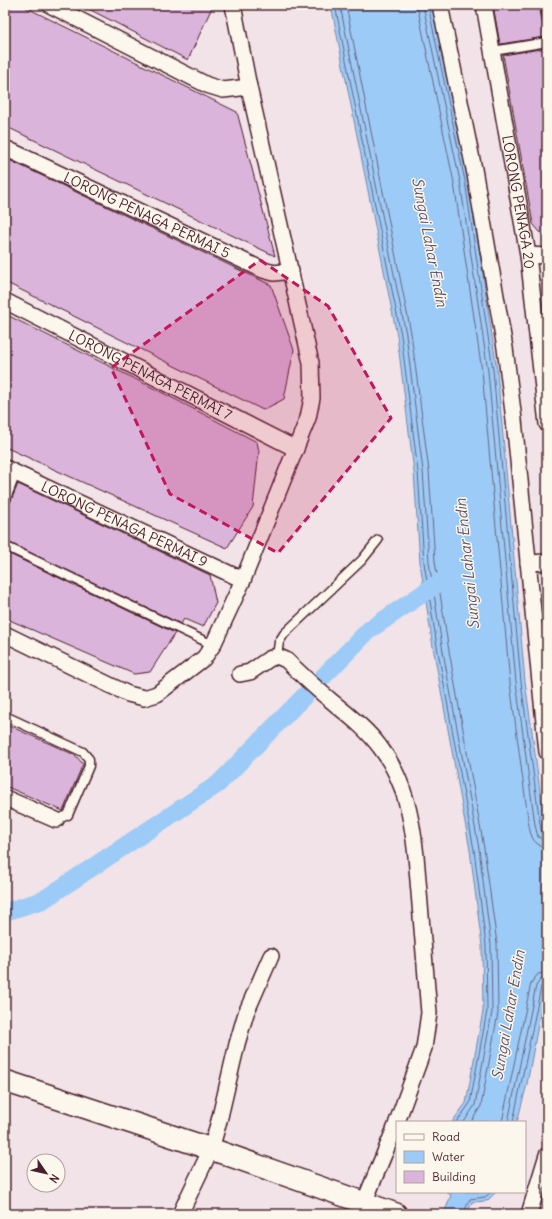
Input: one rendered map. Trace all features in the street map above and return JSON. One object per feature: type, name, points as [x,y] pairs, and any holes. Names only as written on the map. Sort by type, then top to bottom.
[{"type":"street","points":[[50,5],[207,85],[223,90],[249,87]]},
{"type":"street","points":[[5,634],[128,694],[144,698],[157,694],[204,658],[213,645],[243,580],[308,418],[313,382],[311,363],[249,87],[233,5]]},
{"type":"street","points":[[440,5],[474,169],[505,348],[547,752]]},
{"type":"street","name":"LORONG PENAGA 20","points":[[484,5],[528,255],[541,317],[547,424]]},
{"type":"street","name":"LORONG PENAGA PERMAI 5","points":[[5,148],[263,270],[274,273],[291,272]]},
{"type":"street","points":[[528,255],[547,256]]},
{"type":"street","name":"LORONG PENAGA PERMAI 7","points":[[5,301],[296,449]]},
{"type":"street","name":"LORONG PENAGA PERMAI 9","points":[[10,470],[243,580]]},
{"type":"street","points":[[528,563],[547,562]]},
{"type":"street","points":[[240,674],[250,672],[269,659],[278,656],[286,660],[367,733],[390,762],[407,802],[414,832],[429,1013],[424,1048],[398,1121]]},
{"type":"street","points":[[5,798],[56,820]]},
{"type":"street","points":[[180,1214],[211,1149],[220,1121],[237,1044],[244,1021],[258,983],[271,956]]},
{"type":"street","points":[[5,1081],[211,1149],[396,1214]]},
{"type":"street","points":[[364,1203],[396,1125]]},
{"type":"street","points":[[529,1214],[547,1155]]},
{"type":"lane","points":[[545,5],[547,15]]},
{"type":"lane","points":[[493,51],[547,42]]},
{"type":"lane","points":[[5,501],[10,470]]},
{"type":"lane","points":[[278,656],[279,642],[284,634],[362,560],[378,540]]},
{"type":"lane","points":[[5,546],[213,645]]},
{"type":"lane","points":[[5,716],[83,752],[89,759],[89,766],[68,815],[56,820]]},
{"type":"highlighted area","points":[[260,260],[328,306],[391,418],[278,553],[170,494],[111,368]]},
{"type":"water","name":"Sungai Lahar Endin","points":[[331,5],[432,5],[469,180],[497,370],[525,681],[547,841],[547,977],[527,1084],[517,1121],[453,1121],[466,1103],[483,1011],[482,946],[470,850],[433,647],[420,563],[414,472],[397,336]]},
{"type":"water","points":[[448,1193],[495,1193],[487,1201],[472,1202],[467,1214],[444,1214],[451,1195]]},
{"type":"building","points":[[5,5],[21,5],[237,112],[275,256],[5,126]]},
{"type":"building","points":[[81,5],[213,5],[188,60]]},
{"type":"building","points":[[493,5],[539,5],[545,37],[500,44]]},
{"type":"building","points":[[547,48],[547,240],[533,224],[503,55]]},
{"type":"building","points":[[5,158],[271,285],[294,350],[284,399],[263,410],[5,282]]},
{"type":"building","points":[[5,314],[257,442],[259,451],[253,507],[227,548],[5,447]]},
{"type":"building","points":[[18,484],[210,575],[216,603],[203,627],[184,619],[181,624],[5,541],[5,506],[10,503]]},
{"type":"building","points":[[5,552],[175,633],[150,672],[134,674],[5,618]]},
{"type":"building","points":[[5,724],[75,755],[83,764],[63,811],[5,786]]},
{"type":"waterway","points":[[5,912],[43,900],[218,784],[369,630],[440,582],[446,583]]}]
